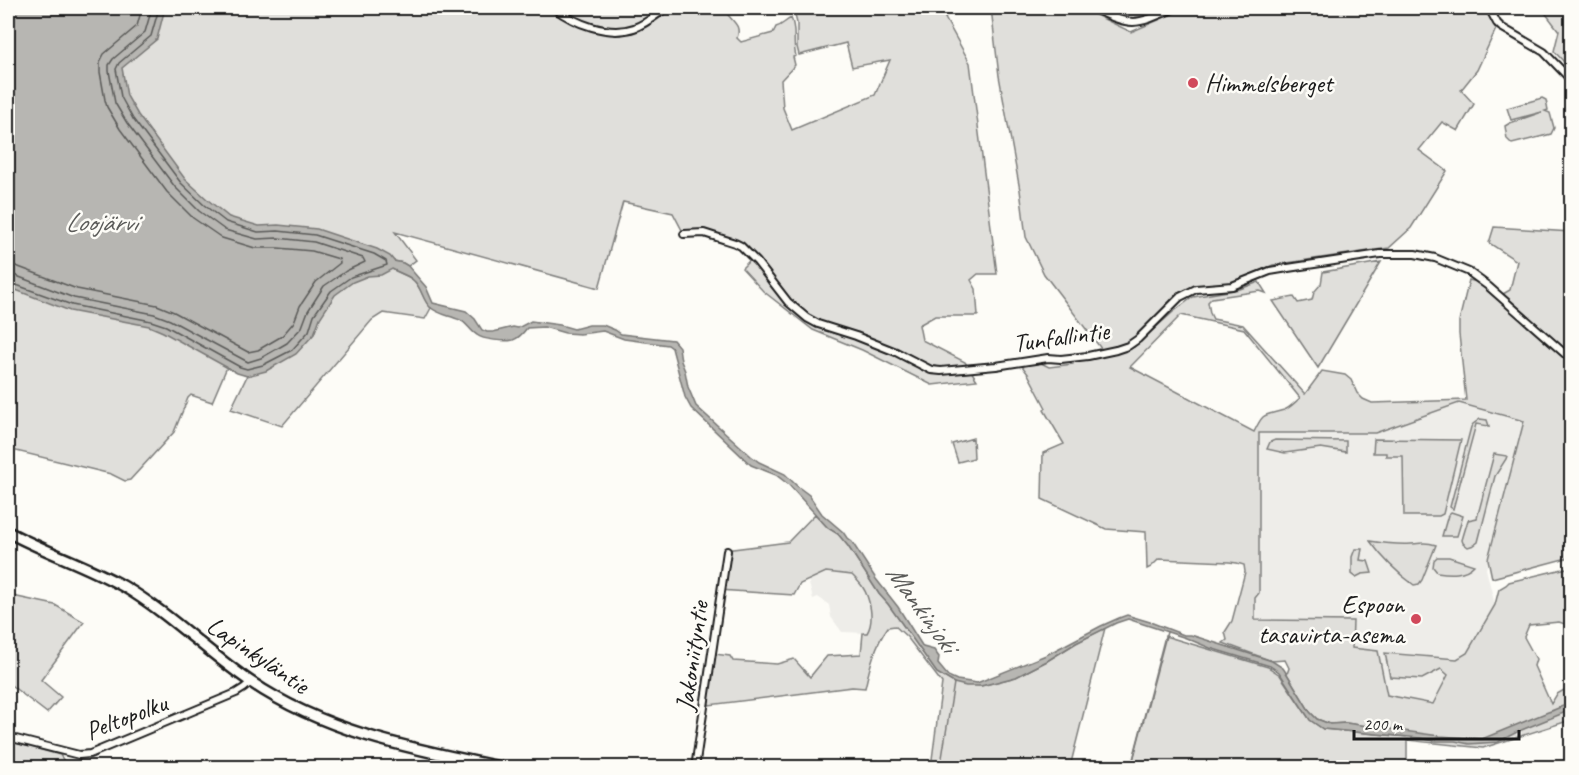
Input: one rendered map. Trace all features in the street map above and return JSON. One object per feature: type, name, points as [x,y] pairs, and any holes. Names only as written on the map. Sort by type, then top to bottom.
[{"type":"main road","name":"Lapinkyläntie","points":[[8,532],[84,566],[125,588],[151,605],[251,682],[287,703],[343,728],[413,748],[505,768]]},
{"type":"street","points":[[554,8],[581,23],[617,31],[636,28],[666,8]]},
{"type":"street","points":[[1092,8],[1119,20],[1134,23],[1175,8]]},
{"type":"street","points":[[1489,8],[1501,27],[1544,52],[1572,81]]},
{"type":"street","name":"Tunfallintie","points":[[684,234],[704,233],[741,246],[757,262],[788,302],[807,318],[887,348],[931,370],[996,366],[1038,359],[1061,359],[1116,350],[1138,339],[1180,297],[1196,289],[1232,286],[1270,271],[1380,254],[1415,254],[1435,258],[1469,272],[1572,360]]},
{"type":"street","name":"Jakoniityntie","points":[[695,768],[727,551]]},
{"type":"street","name":"Peltopolku","points":[[8,737],[79,755],[90,754],[236,693],[251,682]]},
{"type":"shaded area","points":[[140,8],[550,8],[598,31],[645,26],[670,8],[733,8],[728,11],[728,15],[737,25],[737,38],[741,42],[773,33],[776,27],[791,18],[794,32],[795,65],[781,80],[783,108],[792,130],[875,95],[890,60],[852,67],[846,43],[799,55],[797,23],[793,8],[952,8],[945,18],[970,63],[997,274],[978,274],[971,280],[976,289],[978,316],[935,316],[919,325],[922,340],[965,362],[977,380],[932,385],[862,350],[813,330],[763,291],[742,268],[752,258],[746,251],[704,233],[684,234],[673,213],[623,202],[599,288],[395,232],[416,260],[408,266],[394,261],[392,269],[410,278],[417,285],[431,308],[425,319],[383,313],[372,320],[282,426],[231,409],[247,376],[227,367],[212,402],[191,395],[174,432],[130,480],[125,481],[111,474],[8,449],[8,265],[232,224],[203,205],[103,94]]},
{"type":"shaded area","points":[[560,8],[658,8],[658,10],[639,24],[619,29],[598,26]]},
{"type":"shaded area","points":[[991,8],[1081,8],[1131,32],[1177,12],[1205,8],[1256,8],[1281,13],[1294,8],[1481,8],[1488,13],[1496,29],[1477,70],[1461,90],[1474,104],[1458,131],[1442,122],[1419,150],[1447,171],[1411,228],[1389,248],[1273,265],[1231,283],[1177,293],[1135,340],[1115,348],[1102,350],[1044,274],[1026,237],[1020,190],[999,76]]},
{"type":"shaded area","points":[[1110,8],[1168,8],[1135,20],[1128,20],[1109,13]]},
{"type":"shaded area","points":[[1544,8],[1571,8],[1571,55],[1565,63],[1554,51],[1559,31]]},
{"type":"shaded area","points":[[1542,98],[1546,100],[1548,110],[1545,111],[1550,113],[1554,128],[1551,134],[1512,144],[1507,139],[1505,126],[1542,112],[1511,120],[1507,108]]},
{"type":"shaded area","points":[[1494,227],[1571,232],[1571,354],[1503,294],[1510,290],[1517,261],[1489,243]]},
{"type":"shaded area","points":[[1381,262],[1318,368],[1273,301],[1294,297],[1298,303],[1312,300],[1314,292],[1321,284],[1323,272]]},
{"type":"shaded area","points":[[1469,280],[1477,282],[1571,363],[1571,557],[1492,578],[1488,559],[1524,421],[1459,403],[1375,433],[1259,433],[1259,593],[1255,598],[1255,620],[1353,621],[1352,648],[1378,651],[1387,695],[1433,704],[1448,675],[1441,669],[1422,679],[1390,677],[1385,653],[1457,659],[1467,653],[1495,605],[1499,589],[1509,582],[1571,567],[1571,626],[1559,622],[1529,625],[1524,637],[1536,659],[1534,666],[1551,704],[1557,694],[1571,686],[1571,720],[1483,748],[1407,740],[1407,767],[1131,767],[1165,636],[1268,667],[1280,675],[1310,720],[1323,729],[1406,737],[1407,732],[1346,723],[1330,724],[1317,719],[1310,712],[1287,674],[1289,668],[1285,660],[1272,661],[1223,643],[1227,640],[1225,632],[1232,621],[1245,572],[1244,565],[1229,562],[1159,559],[1147,569],[1146,532],[1106,529],[1042,499],[1043,453],[1064,444],[1022,366],[1026,363],[1041,363],[1049,367],[1073,364],[1073,361],[1134,347],[1193,297],[1240,289],[1259,282],[1266,293],[1260,291],[1212,298],[1208,302],[1210,313],[1213,319],[1243,325],[1305,394],[1322,371],[1345,375],[1351,380],[1357,393],[1372,403],[1466,400],[1459,321]],"holes":[[[1181,315],[1244,329],[1300,398],[1286,409],[1265,415],[1254,432],[1130,367]]]},
{"type":"shaded area","points":[[1459,403],[1524,421],[1486,569],[1495,605],[1467,653],[1456,660],[1433,704],[1353,688],[1352,621],[1255,620],[1255,598],[1259,592],[1258,433],[1375,433]]},
{"type":"shaded area","points":[[1480,419],[1487,420],[1489,426],[1476,424],[1453,509],[1450,507],[1471,427]]},
{"type":"shaded area","points":[[973,438],[974,458],[958,462],[952,444]]},
{"type":"shaded area","points":[[1374,439],[1461,440],[1443,514],[1404,516],[1403,456],[1373,453]]},
{"type":"shaded area","points":[[1275,440],[1346,441],[1346,452],[1321,448],[1285,453],[1267,449],[1270,442]]},
{"type":"shaded area","points":[[1494,454],[1507,456],[1495,476],[1478,542],[1468,547],[1462,540],[1468,520],[1477,518]]},
{"type":"shaded area","points":[[1451,512],[1463,516],[1457,536],[1442,536],[1448,515]]},
{"type":"shaded area","points":[[815,514],[848,546],[879,594],[937,673],[954,683],[981,686],[1016,677],[1105,628],[1070,767],[931,767],[942,683],[907,637],[895,626],[888,627],[876,648],[865,688],[852,687],[709,705],[715,654],[730,656],[733,661],[777,664],[794,659],[810,677],[827,656],[861,654],[863,633],[867,633],[871,622],[870,609],[865,591],[852,575],[826,572],[800,584],[794,595],[719,590],[725,550],[788,542]]},
{"type":"shaded area","points":[[1370,541],[1436,545],[1422,580],[1419,584],[1414,585],[1390,565]]},
{"type":"shaded area","points":[[1355,549],[1362,549],[1360,560],[1368,561],[1372,573],[1356,577],[1352,574],[1352,557]]},
{"type":"shaded area","points":[[1437,557],[1449,557],[1474,565],[1462,572],[1437,572],[1433,567]]},
{"type":"shaded area","points":[[826,572],[852,575],[863,586],[870,607],[871,626],[867,633],[842,632],[831,617],[829,605],[818,597],[813,599],[808,580]]},
{"type":"shaded area","points":[[8,595],[55,605],[84,622],[41,680],[61,697],[47,713],[8,683]]},
{"type":"shaded area","points":[[8,741],[60,755],[68,767],[8,767]]},
{"type":"water","name":"Loojärvi","points":[[8,8],[165,8],[157,39],[122,68],[127,96],[138,115],[185,179],[229,217],[259,226],[278,225],[317,229],[377,249],[394,261],[408,266],[426,287],[433,303],[466,311],[482,330],[487,332],[518,328],[531,321],[574,329],[589,325],[603,325],[621,334],[673,340],[679,347],[688,387],[696,406],[751,456],[785,474],[809,495],[822,514],[852,542],[923,647],[934,650],[939,657],[938,664],[948,676],[977,683],[1046,655],[1127,615],[1184,635],[1191,635],[1272,661],[1283,668],[1310,712],[1317,719],[1330,724],[1346,723],[1440,736],[1482,739],[1571,703],[1571,710],[1498,742],[1469,744],[1323,729],[1310,720],[1279,672],[1270,666],[1128,619],[1076,643],[1016,677],[981,686],[954,683],[937,673],[838,534],[828,528],[789,485],[776,475],[751,465],[691,408],[685,397],[672,348],[668,345],[624,339],[603,331],[565,333],[544,327],[527,328],[513,340],[500,341],[480,337],[462,321],[433,310],[427,304],[416,283],[392,269],[381,275],[368,276],[353,282],[335,295],[320,318],[314,334],[296,354],[266,371],[247,376],[237,373],[149,326],[70,311],[8,287]]},
{"type":"waterway","points":[[1131,768],[1167,632]]},
{"type":"waterway","points":[[951,768],[941,764],[954,683]]},
{"type":"place","name":"Himmelsberget","points":[[1193,83]]},
{"type":"place","name":"Espoon tasavirta-asema","points":[[1416,619]]},
{"type":"water label","name":"Mankinjoki","points":[[922,608]]}]
